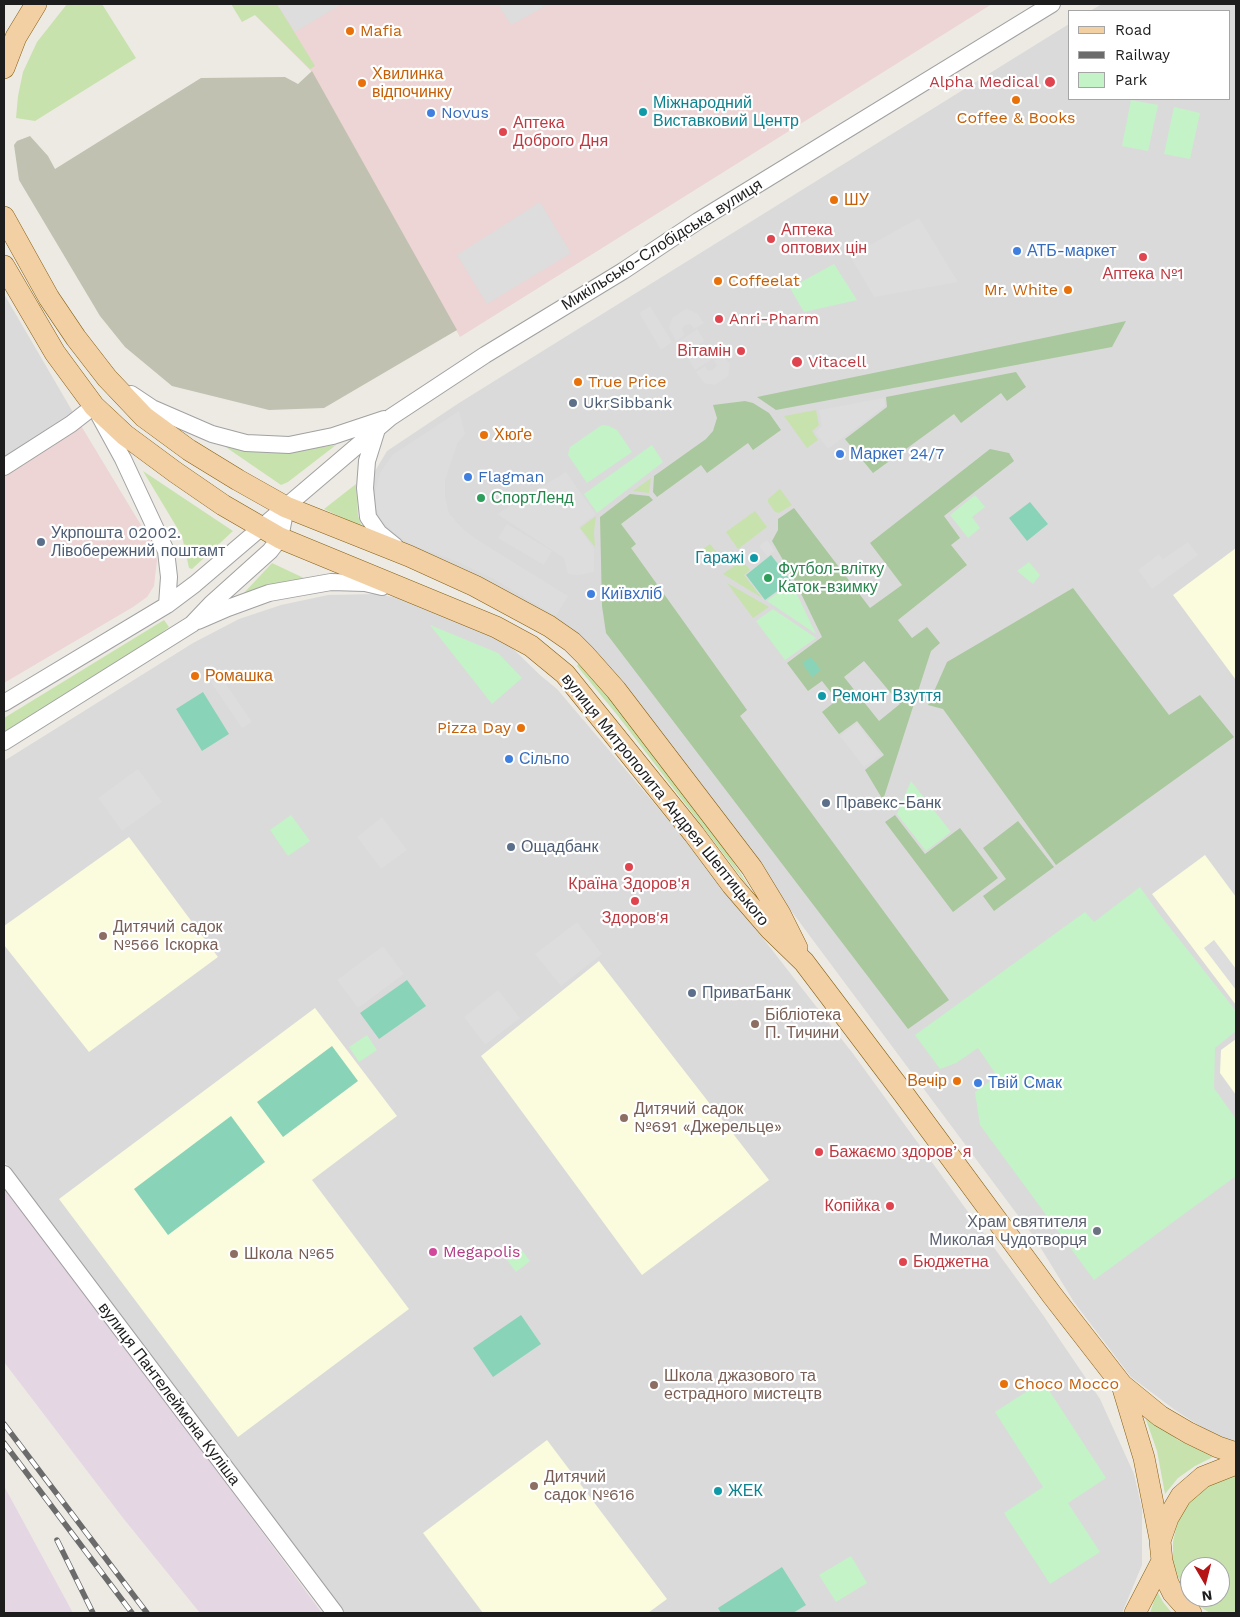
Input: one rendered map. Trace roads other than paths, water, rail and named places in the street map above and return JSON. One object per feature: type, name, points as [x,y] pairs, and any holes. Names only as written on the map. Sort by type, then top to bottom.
[{"type":"main road","points":[[4,68],[16,37],[36,4]]},
{"type":"main road","name":"вулиця Митрополита Андрея Шептицького","points":[[4,217],[49,298],[76,338],[106,378],[144,417],[174,439],[238,480],[286,507],[409,556],[475,586],[548,626],[572,642],[585,654],[616,690],[752,868],[780,914],[804,962]]},
{"type":"main road","name":"вулиця Митрополита Андрея Шептицького","points":[[4,266],[55,353],[94,406],[125,435],[175,472],[223,505],[280,538],[496,627],[531,646],[565,674],[683,820],[732,885],[770,929],[804,962],[903,1092],[1052,1295],[1122,1385],[1160,1416],[1189,1434],[1236,1453]]},
{"type":"main road","name":"вулиця Митрополита Андрея Шептицького","points":[[1122,1385],[1144,1458],[1168,1583],[1173,1593],[1191,1613]]},
{"type":"main road","points":[[1135,1613],[1161,1551],[1168,1518],[1181,1496],[1203,1477],[1236,1464]]},
{"type":"street","name":"Микільсько-Слобідська вулиця","points":[[4,703],[167,605],[195,584],[391,417],[484,355],[616,275],[698,221],[1052,4]]},
{"type":"street","points":[[106,378],[152,408],[212,434],[246,444],[289,445],[333,436],[391,417]]},
{"type":"street","points":[[4,467],[71,424],[94,406],[123,459],[166,551],[169,577],[167,605]]},
{"type":"street","points":[[377,429],[367,461],[364,488],[368,517],[379,533],[409,556]]},
{"type":"street","points":[[192,624],[211,604],[270,551],[280,538],[286,507]]},
{"type":"street","points":[[4,742],[192,624],[228,608],[269,594],[331,582],[365,583],[413,592]]},
{"type":"street","name":"вулиця Пантелеймона Куліша","points":[[4,1174],[335,1613]]},
{"type":"railway","points":[[4,1424],[147,1613]]},
{"type":"railway","points":[[4,1443],[132,1613]]},
{"type":"railway","points":[[57,1540],[93,1613]]},
{"type":"place","name":"Mafia","points":[[350,31]]},
{"type":"place","name":"Alpha Medical","points":[[1050,82]]},
{"type":"place","name":"Хвилинка відпочинку","points":[[362,83]]},
{"type":"place","name":"Coffee & Books","points":[[1016,100]]},
{"type":"place","name":"Міжнародний Виставковий Центр","points":[[643,112]]},
{"type":"place","name":"Novus","points":[[431,113]]},
{"type":"place","name":"Аптека Доброго Дня","points":[[503,132]]},
{"type":"place","name":"ШУ","points":[[834,200]]},
{"type":"place","name":"Аптека оптових цін","points":[[771,239]]},
{"type":"place","name":"АТБ-маркет","points":[[1017,251]]},
{"type":"place","name":"Аптека №1","points":[[1143,257]]},
{"type":"place","name":"Coffeelat","points":[[718,281]]},
{"type":"place","name":"Mr. White","points":[[1068,290]]},
{"type":"place","name":"Anri-Pharm","points":[[719,319]]},
{"type":"place","name":"Вітамін","points":[[741,351]]},
{"type":"place","name":"Vitacell","points":[[797,362]]},
{"type":"place","name":"True Price","points":[[578,382]]},
{"type":"place","name":"UkrSibbank","points":[[573,403]]},
{"type":"place","name":"Хюґе","points":[[484,435]]},
{"type":"place","name":"Маркет 24/7","points":[[840,454]]},
{"type":"place","name":"Flagman","points":[[468,477]]},
{"type":"place","name":"СпортЛенд","points":[[481,498]]},
{"type":"place","name":"Укрпошта 02002. Лівобережний поштамт","points":[[41,542]]},
{"type":"place","name":"Гаражі","points":[[754,558]]},
{"type":"place","name":"Футбол-влітку Каток-взимку","points":[[768,578]]},
{"type":"place","name":"Київхліб","points":[[591,594]]},
{"type":"place","name":"Ромашка","points":[[195,676]]},
{"type":"place","name":"Ремонт Взуття","points":[[822,696]]},
{"type":"place","name":"Pizza Day","points":[[521,728]]},
{"type":"place","name":"Сільпо","points":[[509,759]]},
{"type":"place","name":"Правекс-Банк","points":[[826,803]]},
{"type":"place","name":"Ощадбанк","points":[[511,847]]},
{"type":"place","name":"Країна Здоров'я","points":[[629,867]]},
{"type":"place","name":"Здоров'я","points":[[635,901]]},
{"type":"place","name":"Дитячий садок №566 Іскорка","points":[[103,936]]},
{"type":"place","name":"ПриватБанк","points":[[692,993]]},
{"type":"place","name":"Бібліотека П. Тичини","points":[[755,1024]]},
{"type":"place","name":"Вечір","points":[[957,1081]]},
{"type":"place","name":"Твій Смак","points":[[978,1083]]},
{"type":"place","name":"Дитячий садок №691 «Джерельце»","points":[[624,1118]]},
{"type":"place","name":"Бажаємо здоровʼя","points":[[819,1152]]},
{"type":"place","name":"Копійка","points":[[890,1206]]},
{"type":"place","name":"Храм святителя Миколая Чудотворця","points":[[1097,1231]]},
{"type":"place","name":"Megapolis","points":[[433,1252]]},
{"type":"place","name":"Школа №65","points":[[234,1254]]},
{"type":"place","name":"Бюджетна","points":[[903,1262]]},
{"type":"place","name":"Choco Mocco","points":[[1004,1384]]},
{"type":"place","name":"Школа джазового та естрадного мистецтв","points":[[654,1385]]},
{"type":"place","name":"Дитячий садок №616","points":[[534,1486]]},
{"type":"place","name":"ЖЕК","points":[[718,1491]]}]
